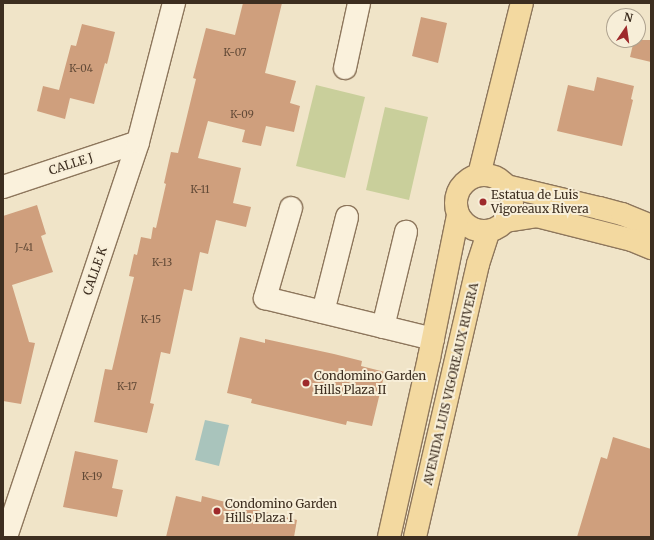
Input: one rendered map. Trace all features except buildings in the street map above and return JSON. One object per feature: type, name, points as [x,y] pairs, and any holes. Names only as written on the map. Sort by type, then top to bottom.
[{"type":"main road","points":[[479,175],[522,3]]},
{"type":"main road","points":[[389,537],[433,339],[458,215],[456,200],[459,190],[466,182],[479,175],[494,177],[506,186],[622,214],[651,226]]},
{"type":"main road","points":[[498,226],[511,212],[512,203],[506,186]]},
{"type":"main road","points":[[458,215],[470,228],[479,231],[537,216],[632,240],[651,248]]},
{"type":"main road","name":"AVENIDA LUIS VIGOREAUX RIVERA","points":[[415,537],[478,264],[498,226]]},
{"type":"street","name":"CALLE K","points":[[6,537],[138,142],[174,3]]},
{"type":"street","points":[[345,68],[359,3]]},
{"type":"street","name":"CALLE J","points":[[3,187],[138,142]]},
{"type":"street","points":[[291,208],[264,298],[433,339]]},
{"type":"street","points":[[323,312],[347,217]]},
{"type":"street","points":[[383,327],[406,232]]},
{"type":"green space","points":[[316,85],[365,97],[345,178],[296,166]]},
{"type":"green space","points":[[385,107],[428,117],[409,200],[366,190]]},
{"type":"water","points":[[205,420],[229,425],[219,466],[195,460]]},
{"type":"place","name":"Estatua de Luis Vigoreaux Rivera","points":[[483,202]]},
{"type":"place","name":"Condomino Garden Hills Plaza II","points":[[306,383]]},
{"type":"place","name":"Condomino Garden Hills Plaza I","points":[[217,511]]}]
